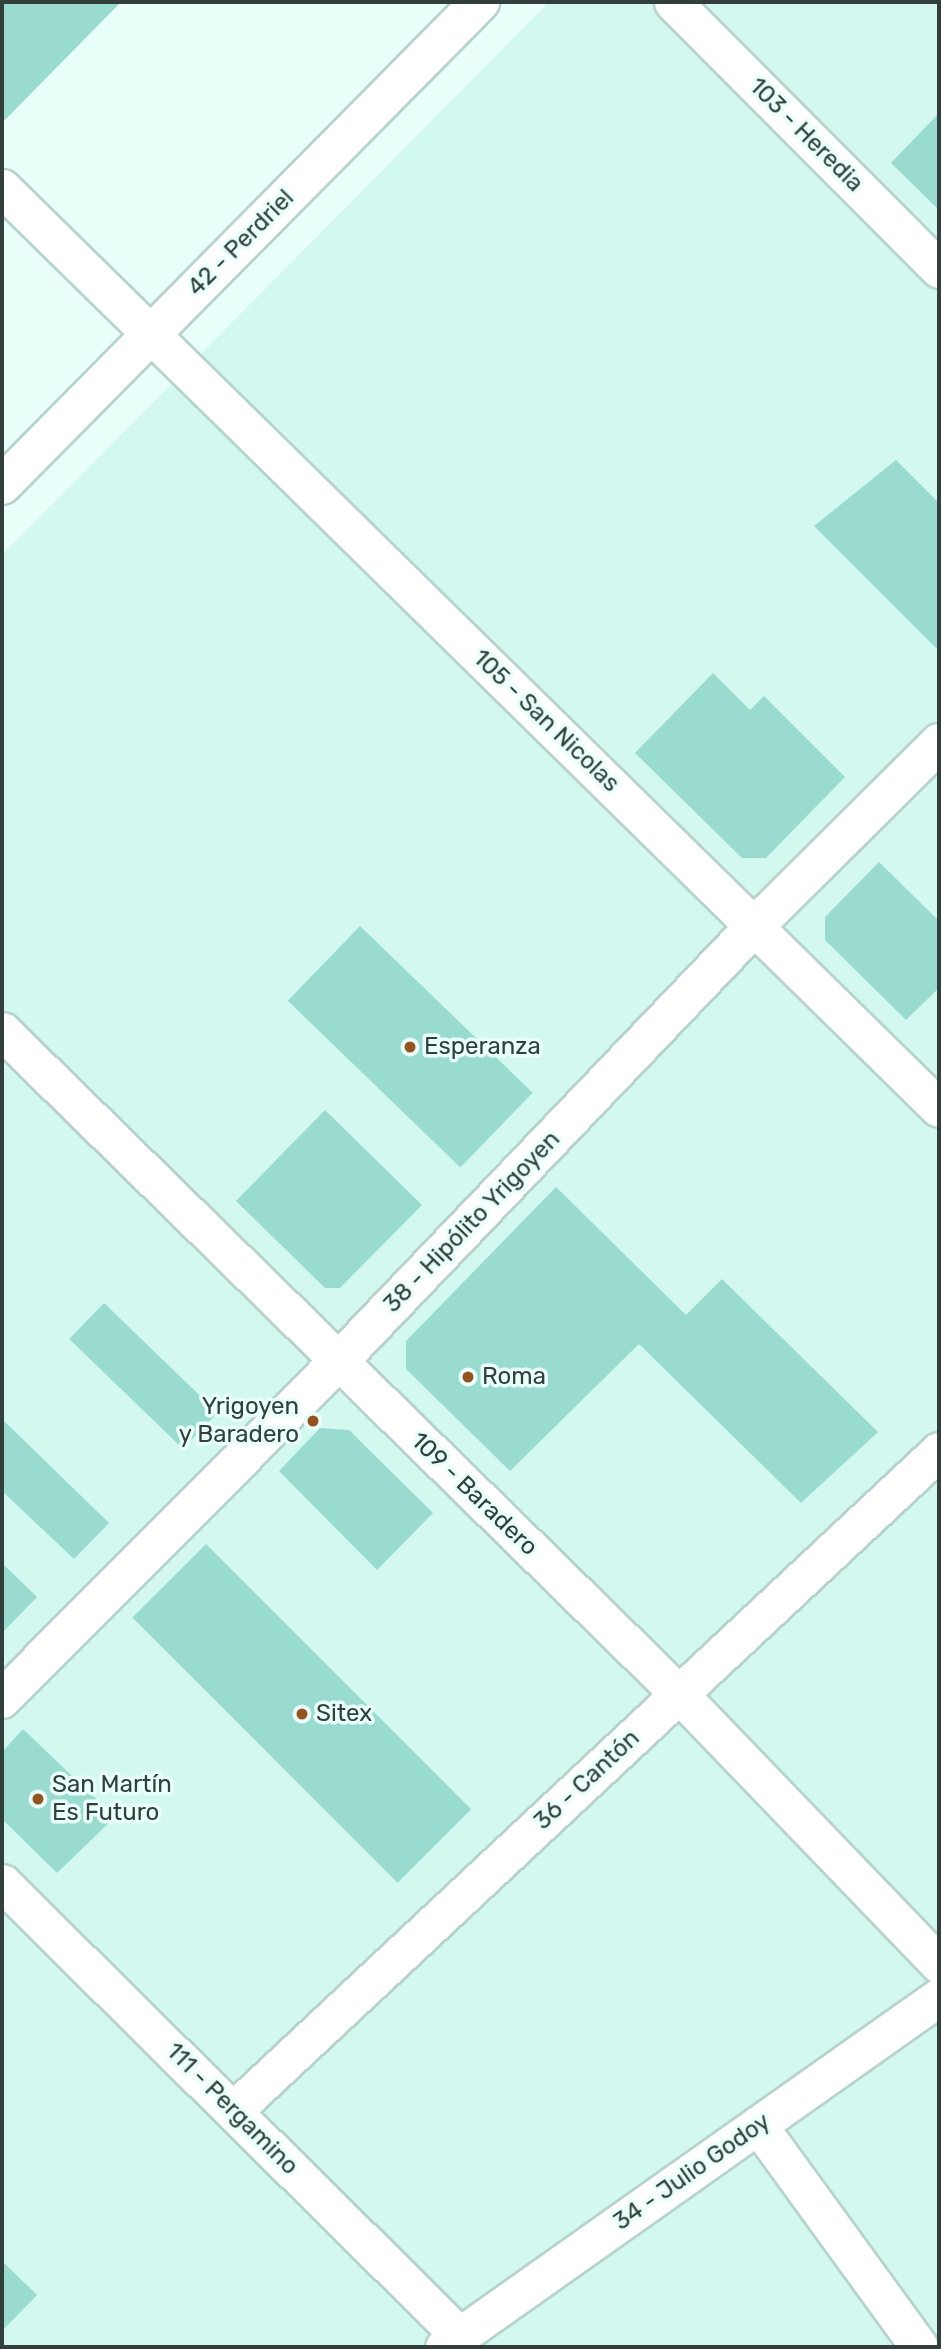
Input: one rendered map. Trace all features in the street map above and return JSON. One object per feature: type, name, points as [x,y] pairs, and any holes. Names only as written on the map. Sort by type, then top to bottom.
[{"type":"street","name":"42 - Perdriel","points":[[2,485],[480,2]]},
{"type":"street","name":"103 - Heredia","points":[[673,2],[939,269]]},
{"type":"street","name":"105 - San Nicolas","points":[[2,188],[939,1108]]},
{"type":"street","name":"38 - Hipólito Yrigoyen","points":[[2,1699],[338,1362],[755,926],[939,743]]},
{"type":"street","name":"109 - Baradero","points":[[2,1031],[679,1694],[939,1964]]},
{"type":"street","name":"36 - Cantón","points":[[234,2110],[939,1451]]},
{"type":"street","name":"111 - Pergamino","points":[[2,1883],[234,2110],[452,2342]]},
{"type":"street","name":"34 - Julio Godoy","points":[[452,2342],[939,1997]]},
{"type":"street","points":[[758,2125],[919,2347]]},
{"type":"shaded area","points":[[549,2],[939,2],[939,2347],[2,2347],[2,555]]},
{"type":"building","points":[[2,2],[121,2],[2,123]]},
{"type":"building","points":[[939,113],[939,210],[891,163]]},
{"type":"building","points":[[896,460],[939,503],[939,651],[814,526]]},
{"type":"building","points":[[713,673],[750,710],[764,696],[845,777],[766,858],[742,858],[635,753]]},
{"type":"building","points":[[879,862],[939,921],[939,988],[906,1020],[825,940],[825,917]]},
{"type":"building","name":"Esperanza","points":[[360,926],[533,1093],[460,1168],[288,1001]]},
{"type":"building","points":[[325,1110],[422,1205],[340,1288],[325,1288],[236,1201]]},
{"type":"building","points":[[556,1187],[686,1315],[722,1279],[878,1432],[801,1503],[639,1344],[510,1471],[406,1369],[406,1341]]},
{"type":"building","points":[[104,1303],[218,1413],[183,1449],[69,1339]]},
{"type":"building","points":[[2,1419],[109,1523],[74,1559],[2,1491]]},
{"type":"building","points":[[320,1428],[349,1430],[433,1513],[377,1570],[279,1471]]},
{"type":"building","name":"Sitex","points":[[206,1544],[471,1809],[398,1883],[132,1618]]},
{"type":"building","points":[[2,1563],[37,1597],[2,1633]]},
{"type":"building","points":[[23,1729],[115,1817],[57,1873],[2,1819],[2,1752]]},
{"type":"building","points":[[2,2261],[37,2295],[2,2331]]},
{"type":"place","name":"Esperanza","points":[[410,1047]]},
{"type":"place","name":"Roma","points":[[468,1377]]},
{"type":"place","name":"Yrigoyen y Baradero","points":[[313,1421]]},
{"type":"place","name":"Sitex","points":[[302,1714]]},
{"type":"place","name":"San Martín Es Futuro","points":[[38,1799]]}]
